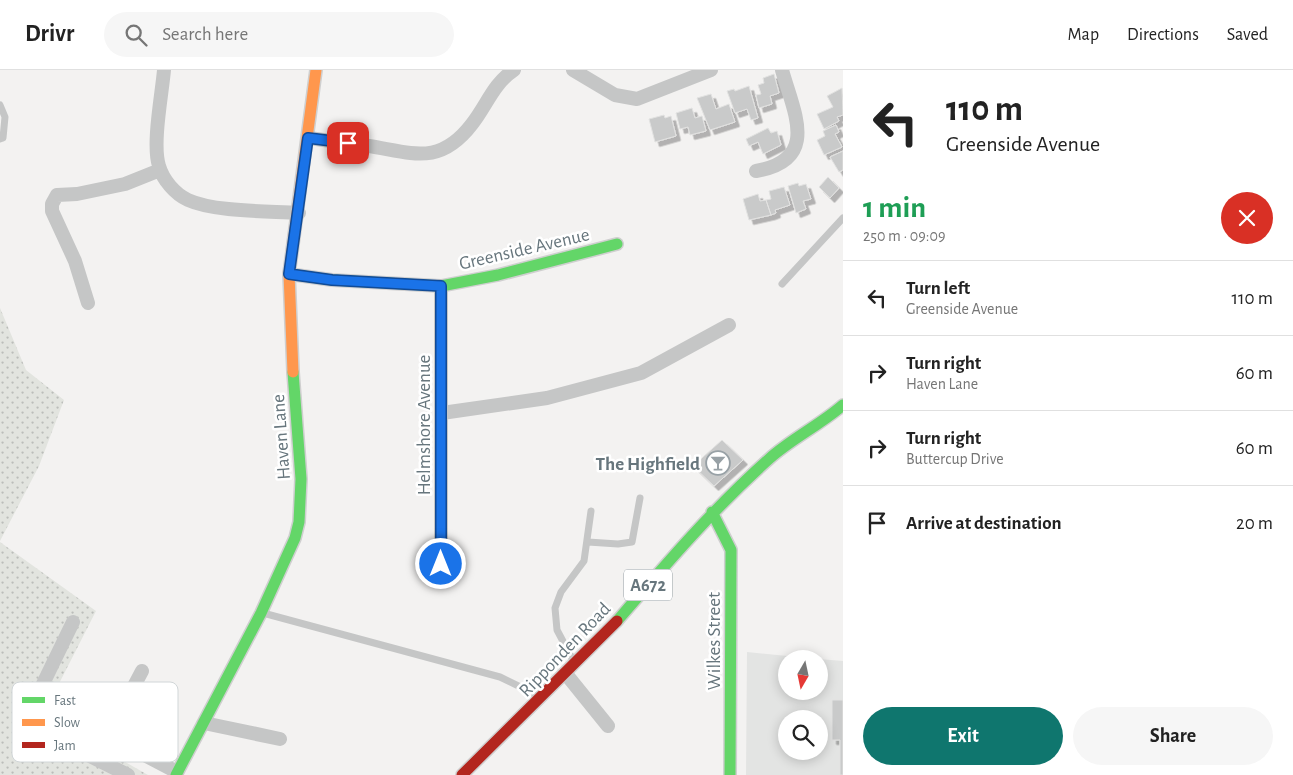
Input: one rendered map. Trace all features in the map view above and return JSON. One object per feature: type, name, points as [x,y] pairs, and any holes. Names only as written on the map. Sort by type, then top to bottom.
[{"type":"street","points":[[164,70],[157,152],[160,170],[173,190],[187,200],[196,203],[228,208],[299,213]]},
{"type":"street","name":"Haven Lane","points":[[177,774],[261,613],[295,538],[301,510],[301,478],[291,350],[289,274],[299,213],[316,70]]},
{"type":"street","points":[[573,70],[615,95],[637,99],[711,70]]},
{"type":"street","points":[[756,171],[770,168],[789,158],[800,133],[782,70]]},
{"type":"street","points":[[308,138],[410,154],[437,152],[457,140],[472,124],[496,85],[508,72]]},
{"type":"street","points":[[88,303],[75,260],[52,211],[52,204],[57,195],[77,194],[125,184],[160,170]]},
{"type":"street","name":"Greenside Avenue","points":[[289,274],[332,280],[441,286],[617,244]]},
{"type":"street","name":"Helmshore Avenue","points":[[441,286],[441,564]]},
{"type":"street","points":[[442,413],[547,398],[641,373],[729,325]]},
{"type":"street","name":"Ripponden Road","points":[[462,775],[604,636],[712,512],[771,457],[828,418],[843,405]]},
{"type":"street","name":"Wilkes Street","points":[[712,512],[731,550],[730,775]]},
{"type":"street","points":[[44,682],[73,622]]},
{"type":"street","points":[[570,669],[608,726]]},
{"type":"street","points":[[136,682],[142,671]]},
{"type":"street","points":[[204,723],[280,739]]},
{"type":"street","points":[[102,762],[128,775]]},
{"type":"street","points":[[156,762],[177,774]]},
{"type":"lane","points":[[0,105],[5,117],[3,138],[0,139]]},
{"type":"lane","points":[[782,284],[843,218]]},
{"type":"lane","points":[[588,542],[618,544],[632,542],[640,498]]},
{"type":"lane","points":[[570,669],[557,630],[555,608],[561,592],[584,561],[591,512]]},
{"type":"lane","points":[[261,613],[500,677],[542,697]]},
{"type":"shaded area","points":[[0,308],[26,370],[64,400],[39,466],[0,541]]},
{"type":"shaded area","points":[[0,542],[96,611],[60,682],[12,682],[12,762],[125,762],[148,775],[0,775]]},
{"type":"shaded area","points":[[747,652],[778,655],[778,700],[828,700],[828,660],[843,661],[843,775],[746,775]]},
{"type":"building","points":[[774,74],[779,93],[770,96],[772,104],[759,108],[756,95],[761,94],[758,85],[764,83],[763,78]]},
{"type":"building","points":[[749,86],[758,118],[751,120],[747,109],[735,113],[727,91],[734,89],[735,91]]},
{"type":"building","points":[[842,88],[843,115],[837,117],[839,121],[824,129],[817,114],[833,107],[827,96]]},
{"type":"building","points":[[711,94],[716,109],[729,104],[735,122],[710,130],[697,98]]},
{"type":"building","points":[[692,108],[695,118],[702,116],[706,131],[690,135],[688,127],[680,129],[676,113]]},
{"type":"building","points":[[664,115],[665,118],[671,116],[676,136],[655,142],[649,119]]},
{"type":"building","points":[[836,125],[839,132],[835,134],[842,147],[824,155],[817,140],[825,136],[823,131]]},
{"type":"building","points":[[768,128],[771,133],[777,131],[781,145],[763,154],[758,142],[749,146],[746,139]]},
{"type":"building","points":[[843,151],[843,170],[839,172],[830,157]]},
{"type":"building","points":[[828,177],[839,188],[830,198],[819,187]]},
{"type":"building","points":[[798,183],[799,186],[806,184],[811,199],[803,201],[806,209],[796,213],[788,186]]},
{"type":"building","points":[[784,187],[790,205],[775,210],[776,213],[771,215],[766,200],[771,199],[769,191]]},
{"type":"building","points":[[758,194],[760,201],[766,200],[771,215],[749,220],[743,199]]},
{"type":"building","name":"The Highfield","points":[[722,440],[743,460],[714,486],[693,466]]},
{"type":"building","points":[[832,700],[843,700],[843,775],[840,775],[840,740],[832,740]]},
{"type":"traffic: fast","points":[[289,274],[332,280],[441,286],[498,275],[617,244]]},
{"type":"traffic: fast","points":[[176,775],[261,613],[295,538],[299,522],[301,479],[293,372]]},
{"type":"traffic: fast","points":[[617,621],[690,537],[748,478],[796,438],[843,405]]},
{"type":"traffic: fast","points":[[712,512],[731,550],[730,775]]},
{"type":"traffic: slow","points":[[293,372],[289,274],[316,70]]},
{"type":"traffic: jam","points":[[462,775],[617,621]]},
{"type":"place","name":"The Highfield","points":[[718,463]]},
{"type":"route","points":[[348,143],[308,138],[289,274],[332,280],[441,286],[441,564]]}]
